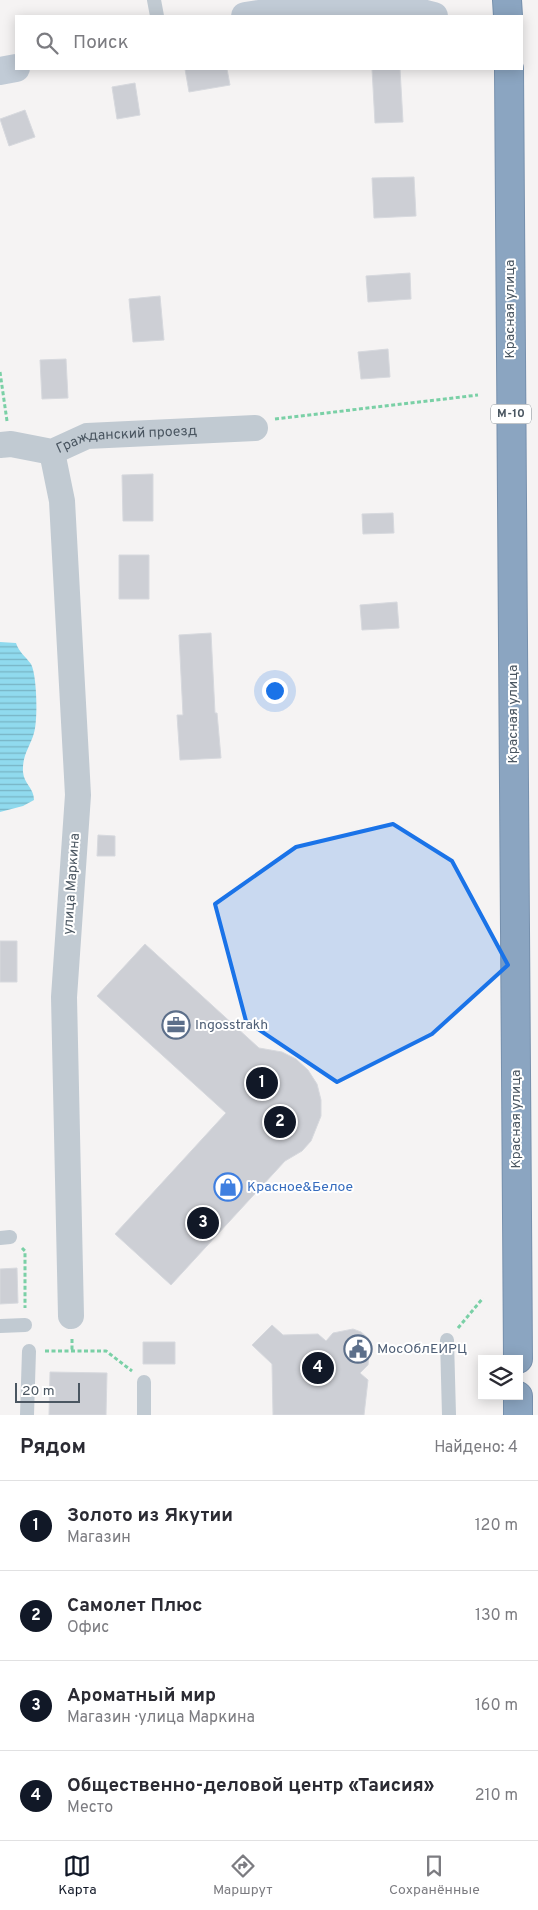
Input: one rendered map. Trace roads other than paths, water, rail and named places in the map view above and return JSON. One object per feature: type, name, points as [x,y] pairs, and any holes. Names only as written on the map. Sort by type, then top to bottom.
[{"type":"highway","points":[[507,0],[508,15]]},
{"type":"highway","name":"Красная улица","points":[[508,70],[518,1355]]},
{"type":"highway","points":[[518,1400],[518,1415]]},
{"type":"street","points":[[252,15],[311,7],[382,1],[431,15]]},
{"type":"street","points":[[0,71],[15,68]]},
{"type":"street","name":"Гражданский проезд","points":[[5,444],[52,452],[88,436],[255,428]]},
{"type":"street","name":"улица Маркина","points":[[52,452],[62,501],[78,795],[64,997],[72,1316]]},
{"type":"lane","points":[[154,0],[157,15]]},
{"type":"lane","points":[[0,1326],[25,1325]]},
{"type":"lane","points":[[447,1340],[450,1415]]},
{"type":"lane","points":[[27,1415],[29,1350]]},
{"type":"lane","points":[[144,1382],[144,1415]]},
{"type":"water","points":[[0,642],[16,643],[31,664],[35,678],[36,708],[34,733],[23,766],[25,780],[34,796],[34,800],[23,806],[0,812]]},
{"type":"place","name":"Ingosstrakh","points":[[176,1025]]},
{"type":"place","name":"Золото из Якутии","points":[[262,1083]]},
{"type":"place","name":"Самолет Плюс","points":[[280,1122]]},
{"type":"place","name":"Красное&Белое","points":[[228,1187]]},
{"type":"place","name":"Ароматный мир","points":[[203,1223]]},
{"type":"place","name":"МосОблЕИРЦ","points":[[358,1349]]},
{"type":"place","name":"Общественно-деловой центр «Таисия»","points":[[318,1368]]}]
